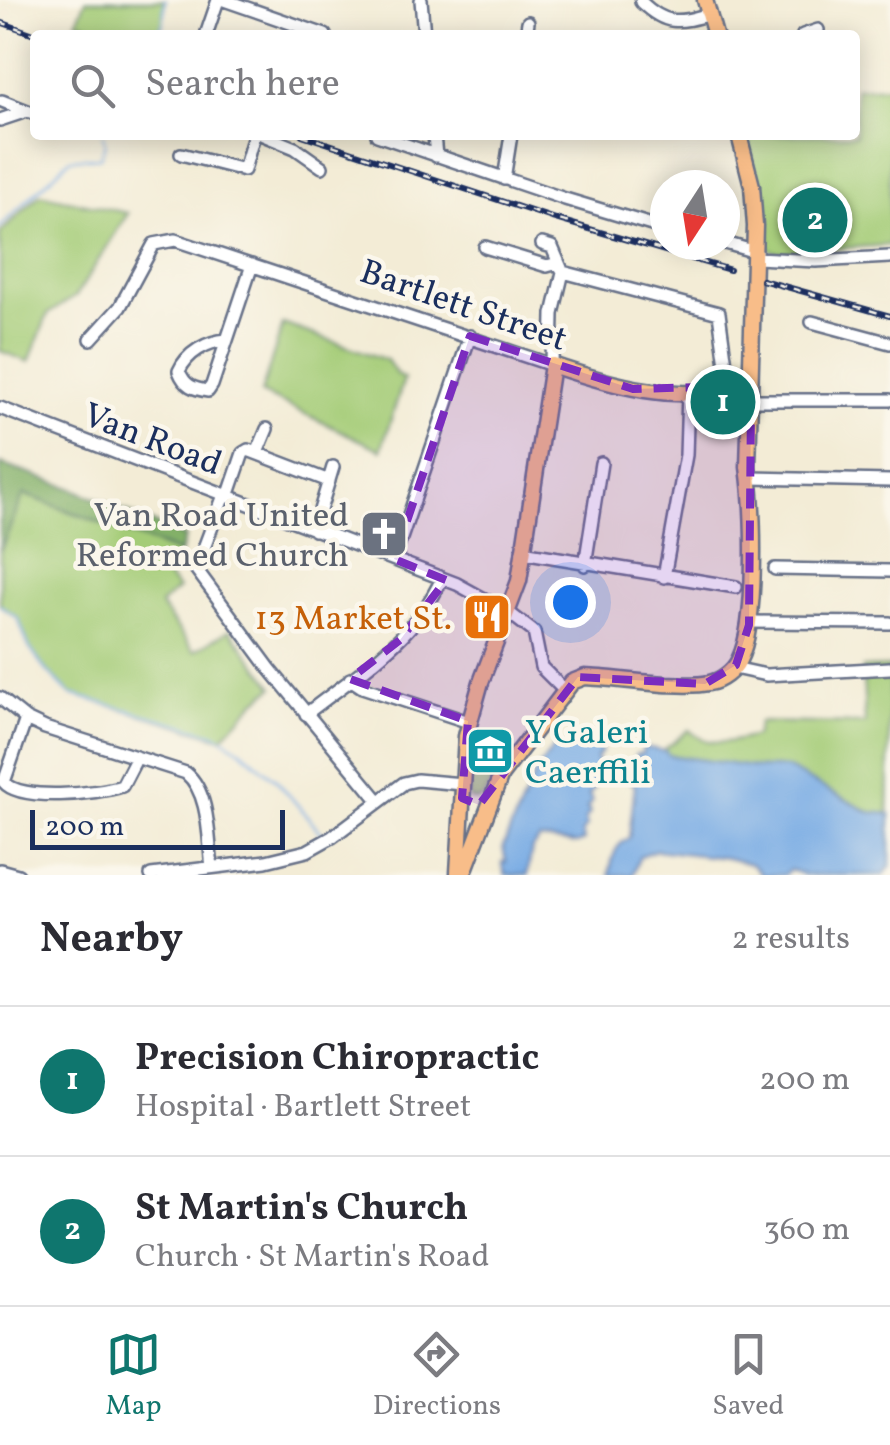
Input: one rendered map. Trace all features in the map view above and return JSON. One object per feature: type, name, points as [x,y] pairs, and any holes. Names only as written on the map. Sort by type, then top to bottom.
[{"type":"main road","points":[[460,875],[492,794],[518,749],[575,680],[585,677],[710,684],[734,668],[740,658],[750,622],[750,368],[756,255],[752,186],[740,140]]},
{"type":"main road","points":[[460,875],[458,788],[469,722],[519,581],[552,366]]},
{"type":"main road","name":"Bartlett Street","points":[[552,366],[639,390],[711,392],[738,386]]},
{"type":"main road","points":[[750,368],[738,386],[751,400]]},
{"type":"main road","points":[[458,788],[478,805],[492,794]]},
{"type":"street","points":[[208,30],[221,0],[310,30]]},
{"type":"street","points":[[421,0],[424,30]]},
{"type":"street","points":[[641,2],[658,18],[683,22],[708,7]]},
{"type":"street","points":[[1,99],[30,113],[0,119],[1,99]]},
{"type":"street","points":[[181,154],[244,170],[253,140]]},
{"type":"street","points":[[275,140],[295,148],[322,167]]},
{"type":"street","points":[[390,140],[650,223]]},
{"type":"street","points":[[434,140],[436,156]]},
{"type":"street","points":[[504,179],[510,140]]},
{"type":"street","name":"Bartlett Street","points":[[92,339],[120,307],[148,251],[154,244],[175,240],[552,366]]},
{"type":"street","points":[[542,244],[552,247],[561,268],[553,314],[552,366]]},
{"type":"street","points":[[485,247],[719,313],[727,372],[738,386]]},
{"type":"street","points":[[740,249],[756,255],[816,262],[890,257]]},
{"type":"street","points":[[226,340],[214,341],[183,362],[179,371],[184,382],[196,390],[208,391],[226,340],[252,265]]},
{"type":"street","points":[[812,322],[890,343]]},
{"type":"street","points":[[394,559],[470,336]]},
{"type":"street","points":[[664,577],[686,454],[688,392]]},
{"type":"street","points":[[751,400],[890,400]]},
{"type":"street","name":"Van Road","points":[[0,408],[442,578],[508,612]]},
{"type":"street","points":[[257,453],[267,429]]},
{"type":"street","points":[[328,481],[248,450],[243,453],[196,570],[306,714],[378,800]]},
{"type":"street","points":[[585,564],[601,463]]},
{"type":"street","points":[[314,530],[333,467]]},
{"type":"street","points":[[750,478],[890,481]]},
{"type":"street","points":[[522,552],[736,587]]},
{"type":"street","points":[[776,569],[890,571]]},
{"type":"street","points":[[306,714],[400,640],[436,594],[442,578]]},
{"type":"street","points":[[508,612],[534,632],[541,667],[564,690]]},
{"type":"street","points":[[750,622],[890,623]]},
{"type":"street","points":[[734,668],[766,675],[890,668]]},
{"type":"street","points":[[350,679],[362,687],[469,722]]},
{"type":"street","points":[[0,698],[26,719],[186,773],[202,794],[212,868]]},
{"type":"street","points":[[26,719],[4,782],[15,790],[86,794],[109,790],[122,786],[136,759]]},
{"type":"street","points":[[152,875],[288,856],[327,841],[404,783],[417,780],[458,788]]},
{"type":"street","points":[[0,870],[18,875]]},
{"type":"highlighted area","points":[[470,336],[633,389],[738,386],[751,400],[749,625],[736,665],[705,684],[578,677],[479,805],[462,798],[468,721],[350,679],[400,640],[446,580],[394,559]]},
{"type":"green space","points":[[86,0],[165,0],[160,30],[101,30],[77,21]]},
{"type":"green space","points":[[890,86],[890,245],[774,252],[764,246],[749,140],[860,140],[860,88]]},
{"type":"green space","points":[[40,194],[128,213],[76,296],[48,314],[29,362],[0,351],[0,233]]},
{"type":"green space","points":[[283,324],[387,360],[404,379],[381,450],[261,393]]},
{"type":"green space","points":[[0,464],[71,488],[185,537],[180,553],[24,494],[0,551]]},
{"type":"green space","points":[[23,494],[180,553],[168,578],[178,589],[160,605],[194,651],[230,630],[274,687],[222,738],[70,694],[29,647],[18,618],[0,605],[0,551]]},
{"type":"green space","points":[[890,667],[888,815],[870,812],[786,768],[667,755],[665,749],[689,730],[704,740],[720,742],[755,736],[759,722],[865,724],[863,668]]},
{"type":"green space","points":[[489,764],[498,770],[484,797],[478,801],[469,799],[469,782],[475,767]]},
{"type":"water","points":[[586,740],[602,751],[596,758],[599,766],[594,770],[597,776],[589,795],[592,801],[582,832],[584,841],[577,844],[540,839],[532,848],[527,875],[505,875],[503,847],[536,771],[554,747]]},
{"type":"water","points":[[643,747],[666,751],[668,755],[786,768],[869,812],[890,814],[890,866],[884,875],[805,875],[790,870],[783,875],[762,875],[751,864],[726,858],[656,850],[640,856],[632,875],[609,875],[617,849],[629,838],[635,785],[630,782],[636,754],[642,754]]},
{"type":"waterway","points":[[160,30],[165,0]]},
{"type":"waterway","points":[[0,227],[70,159],[100,157],[104,140]]},
{"type":"waterway","points":[[0,605],[18,618],[29,647],[70,694],[215,734],[240,749],[276,780],[325,837]]},
{"type":"railway","points":[[0,22],[30,33]]},
{"type":"railway","points":[[317,140],[552,218],[730,270]]},
{"type":"railway","points":[[762,280],[890,316]]},
{"type":"place","name":"St Martin's Church","points":[[815,220]]},
{"type":"place","name":"Precision Chiropractic","points":[[723,402]]},
{"type":"place","name":"Van Road United Reformed Church","points":[[384,534]]},
{"type":"place","name":"13 Market St.","points":[[487,617]]},
{"type":"place","name":"Y Galeri Caerffili","points":[[490,751]]}]
